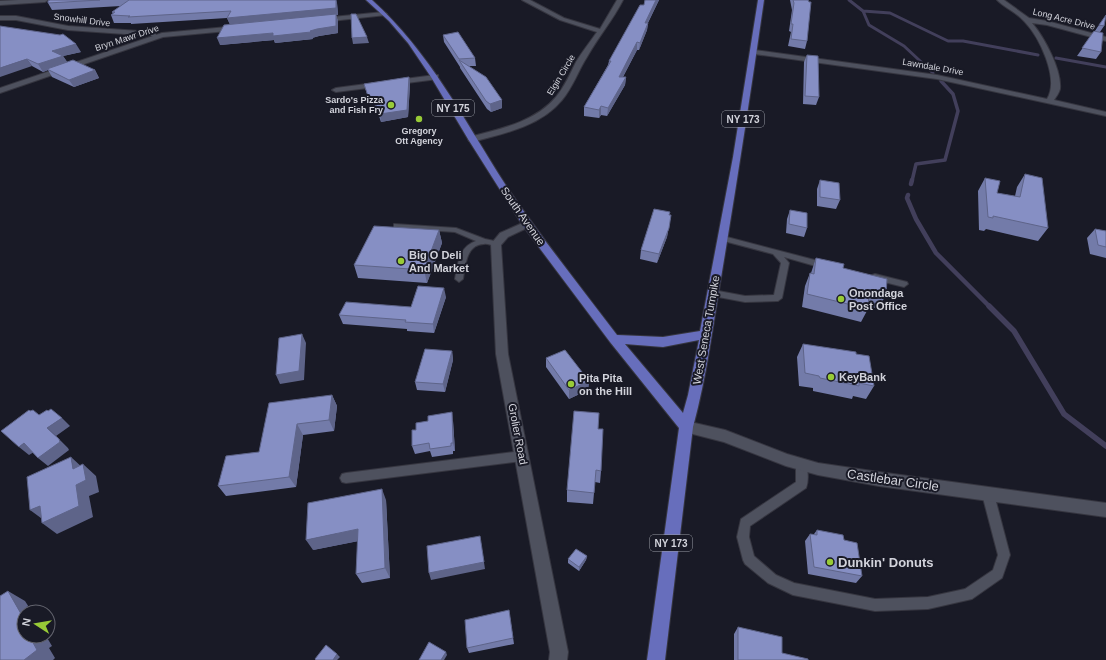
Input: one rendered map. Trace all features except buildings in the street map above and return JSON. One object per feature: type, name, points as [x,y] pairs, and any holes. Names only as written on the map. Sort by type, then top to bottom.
[{"type":"main road","name":"South Avenue","points":[[369,0],[410,42],[435,77],[472,139],[527,224],[614,338],[686,427]]},
{"type":"main road","name":"West Seneca Turnpike","points":[[656,660],[686,427],[695,396],[723,238],[754,52],[761,0]]},
{"type":"main road","points":[[614,338],[663,342],[706,334]]},
{"type":"street","points":[[0,3],[45,0]]},
{"type":"street","points":[[525,0],[562,20],[601,31]]},
{"type":"street","name":"Elgin Circle","points":[[472,139],[522,124],[539,116],[555,103],[620,0]]},
{"type":"street","name":"Long Acre Drive","points":[[1000,0],[1027,20],[1047,23],[1106,39]]},
{"type":"street","points":[[16,18],[13,15],[14,13],[35,1]]},
{"type":"street","points":[[313,21],[384,14]]},
{"type":"street","name":"Snowhill Drive","points":[[0,18],[16,18],[68,28],[162,35]]},
{"type":"street","points":[[1027,20],[1032,25],[1042,43],[1054,76],[1055,93],[1050,101]]},
{"type":"street","name":"Bryn Mawr Drive","points":[[0,91],[162,35],[242,27]]},
{"type":"street","name":"Lawndale Drive","points":[[754,52],[930,76],[1106,114]]},
{"type":"street","points":[[336,90],[435,77]]},
{"type":"street","points":[[489,242],[527,224]]},
{"type":"street","name":"Grolier Road","points":[[489,242],[500,337],[558,656]]},
{"type":"street","name":"Castlebar Circle","points":[[686,427],[725,436],[786,460],[818,469],[879,479],[1106,510]]},
{"type":"lane","points":[[397,226],[456,230],[489,242]]},
{"type":"lane","points":[[723,238],[837,268]]},
{"type":"lane","points":[[458,279],[465,251],[473,244],[489,242]]},
{"type":"lane","points":[[713,293],[738,299],[759,301],[778,298],[785,263],[776,253]]},
{"type":"lane","points":[[866,275],[904,284]]},
{"type":"lane","points":[[346,478],[522,456]]},
{"type":"lane","points":[[801,464],[802,484],[745,522],[743,537],[749,560],[772,579],[793,589],[875,605],[928,603],[968,595],[998,574],[1004,555],[988,494]]},
{"type":"waterway","points":[[849,0],[863,11]]},
{"type":"waterway","points":[[863,11],[890,13],[948,41],[963,41],[1038,55]]},
{"type":"waterway","points":[[863,11],[869,25],[904,46],[933,73]]},
{"type":"waterway","points":[[1056,58],[1106,67]]},
{"type":"waterway","points":[[912,181],[916,164],[945,160],[958,111],[953,94],[941,81]]},
{"type":"waterway","points":[[911,184],[912,180]]},
{"type":"waterway","points":[[908,195],[907,198],[916,219],[936,253],[1014,331],[1064,414],[1106,446]]},
{"type":"place","name":"Sardo's Pizza and Fish Fry","points":[[391,105]]},
{"type":"place","name":"Gregory Ott Agency","points":[[419,119]]},
{"type":"place","name":"Big O Deli And Market","points":[[401,261]]},
{"type":"place","name":"Onondaga Post Office","points":[[841,299]]},
{"type":"place","name":"KeyBank","points":[[831,377]]},
{"type":"place","name":"Pita Pita on the Hill","points":[[571,384]]},
{"type":"place","name":"Dunkin' Donuts","points":[[830,562]]}]
